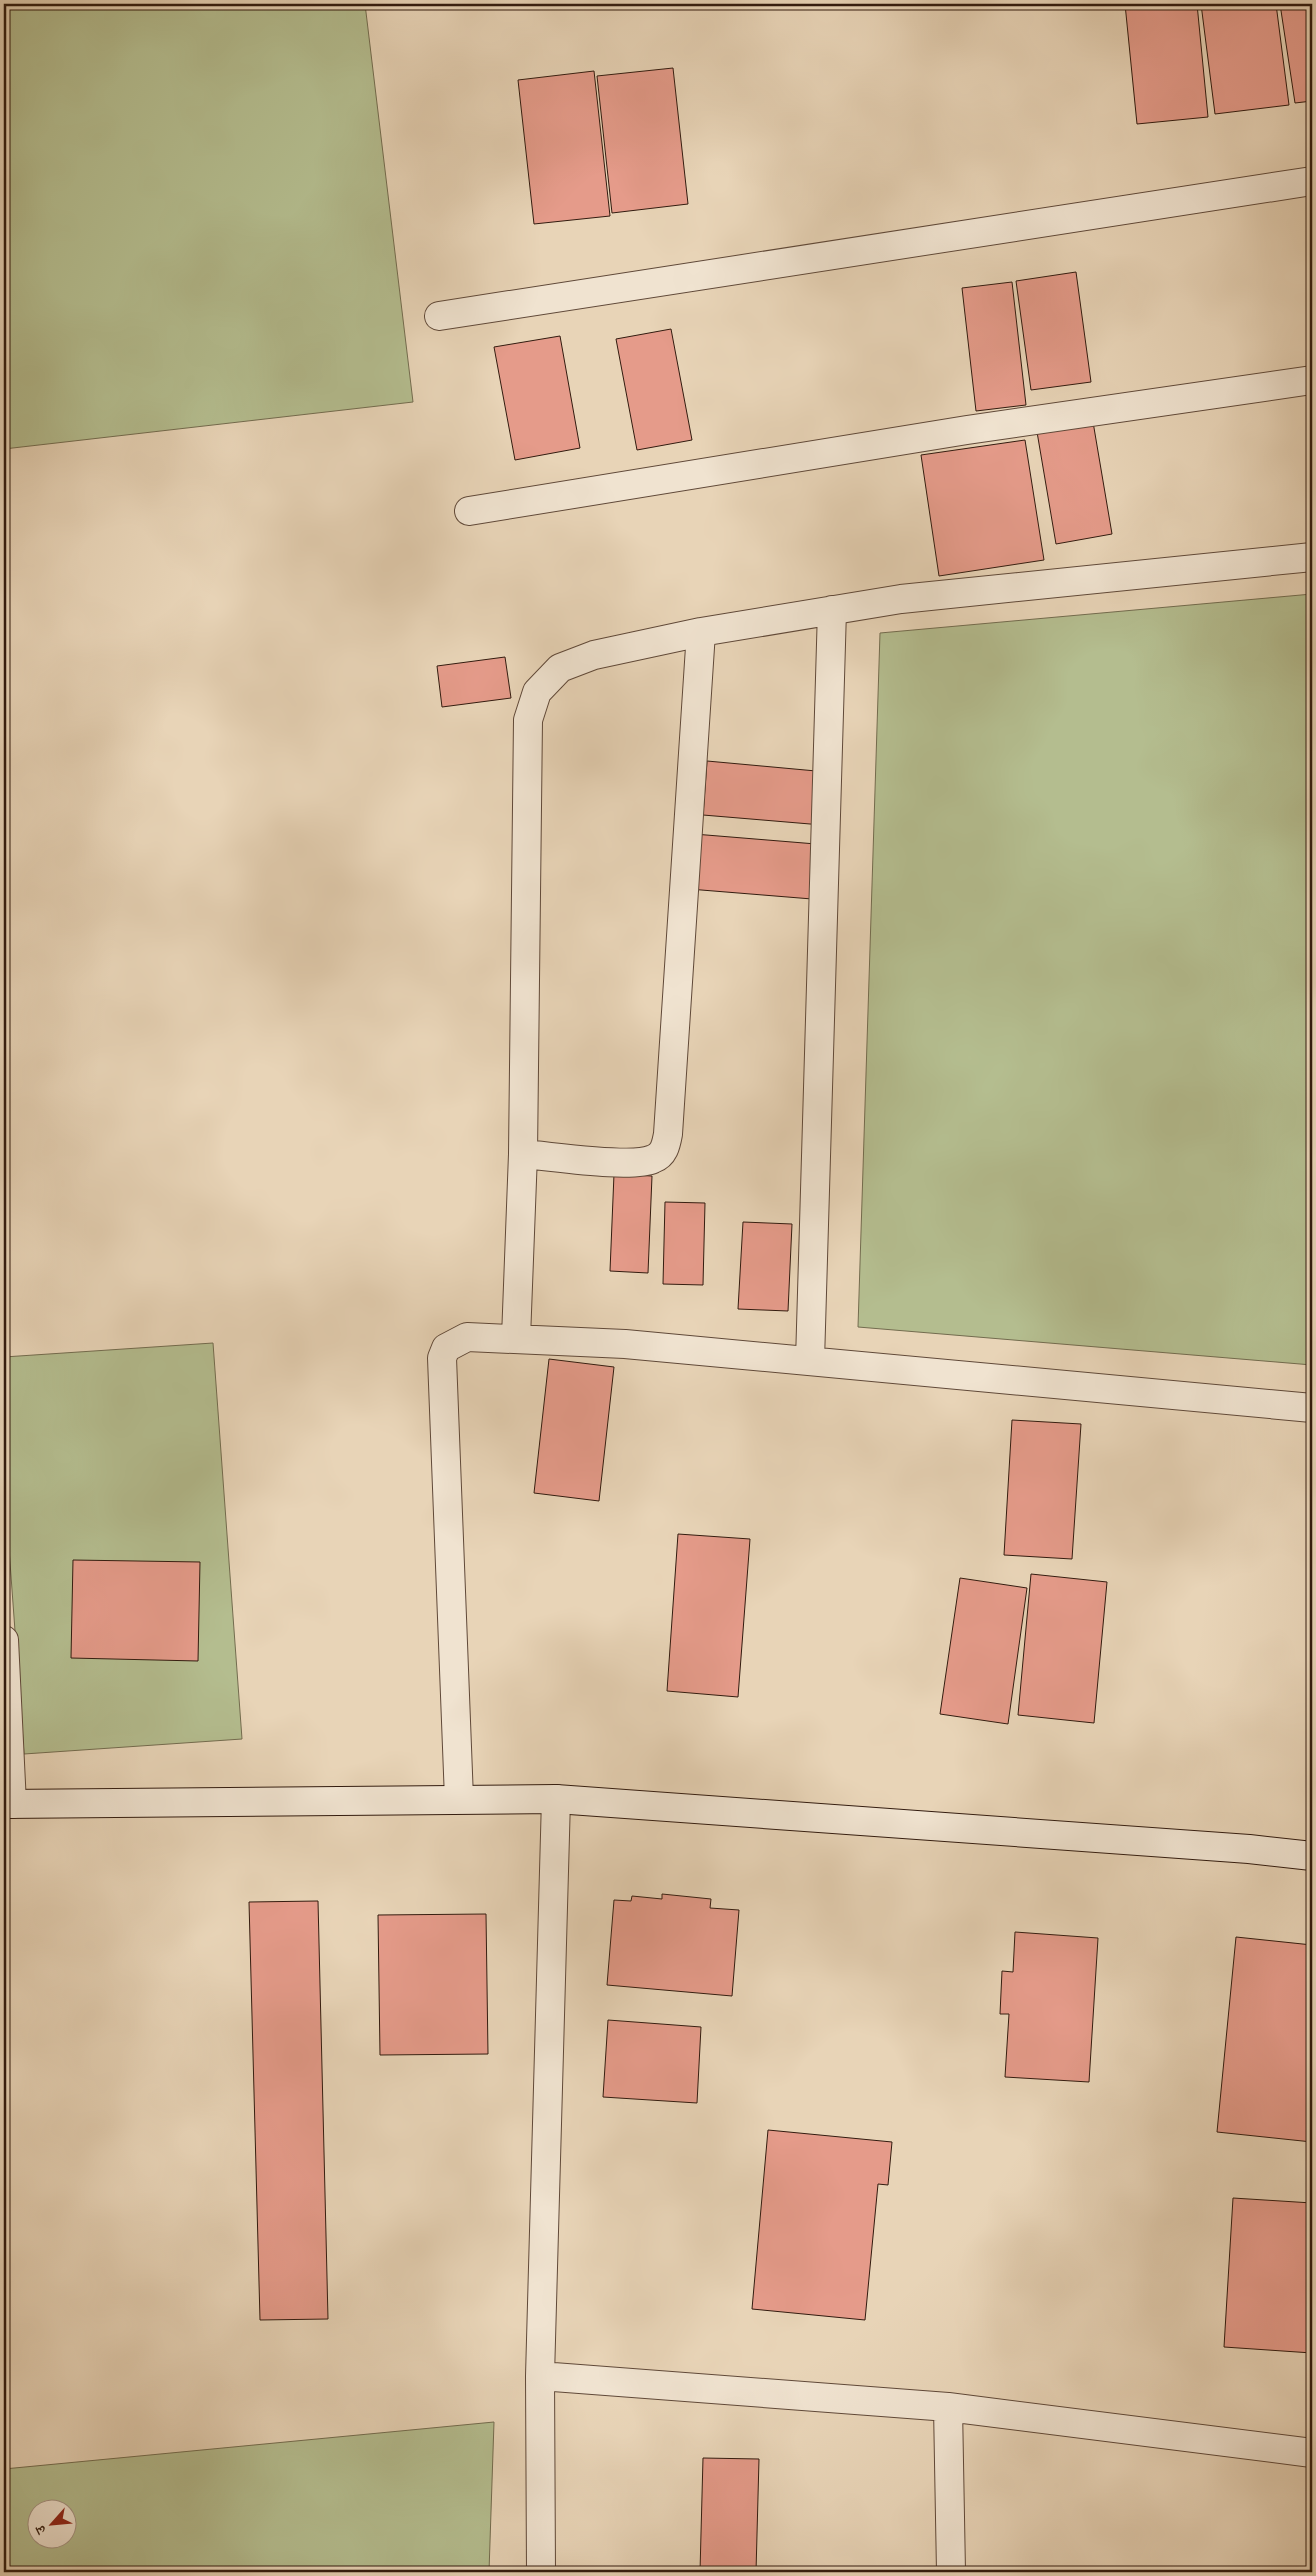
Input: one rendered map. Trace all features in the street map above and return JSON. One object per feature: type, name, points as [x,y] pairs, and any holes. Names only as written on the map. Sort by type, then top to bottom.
[{"type":"street","points":[[439,316],[1312,181]]},
{"type":"street","points":[[469,511],[958,431],[1312,380]]},
{"type":"street","points":[[516,1338],[523,1154],[528,720],[537,692],[560,668],[594,655],[701,632],[901,599],[1312,557]]},
{"type":"street","points":[[810,1361],[832,610]]},
{"type":"street","points":[[523,1154],[635,1163],[654,1159],[665,1150],[668,1134],[701,632]]},
{"type":"street","points":[[459,1799],[442,1358],[446,1348],[467,1337],[625,1344],[1312,1408]]},
{"type":"street","points":[[4,1640],[8,1804],[556,1799],[1249,1848],[1312,1856]]},
{"type":"street","points":[[542,2572],[540,2376],[556,1799]]},
{"type":"street","points":[[540,2376],[948,2407],[1312,2453]]},
{"type":"street","points":[[948,2407],[951,2572]]},
{"type":"green space","points":[[4,4],[365,4],[413,402],[4,449]]},
{"type":"green space","points":[[1312,594],[1312,1365],[858,1327],[880,633]]},
{"type":"green space","points":[[213,1343],[242,1739],[24,1754],[4,1480],[4,1357]]},
{"type":"green space","points":[[494,2422],[489,2572],[4,2572],[4,2469]]},
{"type":"building","points":[[1125,4],[1197,4],[1208,117],[1137,124]]},
{"type":"building","points":[[1201,4],[1276,4],[1289,105],[1215,114]]},
{"type":"building","points":[[1280,4],[1312,4],[1312,101],[1295,103]]},
{"type":"building","points":[[673,68],[688,204],[612,213],[597,76]]},
{"type":"building","points":[[594,71],[610,216],[534,224],[518,80]]},
{"type":"building","points":[[1076,272],[1091,382],[1031,390],[1016,281]]},
{"type":"building","points":[[1012,282],[1026,405],[976,411],[962,288]]},
{"type":"building","points":[[671,329],[692,440],[637,450],[616,339]]},
{"type":"building","points":[[560,336],[580,448],[515,460],[494,347]]},
{"type":"building","points":[[1092,416],[1112,534],[1056,544],[1036,426]]},
{"type":"building","points":[[1025,440],[1044,560],[939,576],[921,455]]},
{"type":"building","points":[[505,657],[511,698],[442,707],[437,666]]},
{"type":"building","points":[[707,761],[827,772],[822,825],[703,815]]},
{"type":"building","points":[[694,834],[816,844],[812,899],[689,889]]},
{"type":"building","points":[[614,1174],[652,1176],[648,1273],[610,1271]]},
{"type":"building","points":[[665,1202],[705,1203],[703,1285],[663,1284]]},
{"type":"building","points":[[743,1222],[792,1224],[788,1311],[738,1309]]},
{"type":"building","points":[[549,1359],[614,1367],[599,1501],[534,1493]]},
{"type":"building","points":[[1012,1420],[1081,1424],[1072,1559],[1004,1555]]},
{"type":"building","points":[[678,1534],[750,1539],[738,1697],[667,1691]]},
{"type":"building","points":[[73,1560],[200,1562],[198,1661],[71,1658]]},
{"type":"building","points":[[1031,1574],[1107,1582],[1094,1723],[1018,1715]]},
{"type":"building","points":[[960,1578],[1027,1588],[1008,1724],[940,1714]]},
{"type":"building","points":[[662,1894],[711,1899],[710,1908],[739,1910],[732,1996],[607,1985],[614,1900],[631,1901],[632,1896],[662,1899]]},
{"type":"building","points":[[318,1901],[328,2319],[260,2320],[249,1902]]},
{"type":"building","points":[[486,1914],[488,2054],[380,2055],[378,1915]]},
{"type":"building","points":[[1015,1932],[1098,1938],[1089,2082],[1005,2077],[1009,2014],[1000,2014],[1002,1971],[1013,1972]]},
{"type":"building","points":[[1236,1937],[1312,1945],[1312,2142],[1217,2132]]},
{"type":"building","points":[[608,2020],[701,2027],[697,2103],[603,2097]]},
{"type":"building","points":[[768,2130],[892,2142],[888,2185],[878,2184],[865,2320],[752,2309]]},
{"type":"building","points":[[1233,2198],[1312,2203],[1312,2353],[1224,2347]]},
{"type":"building","points":[[703,2458],[759,2459],[756,2572],[700,2572]]}]
